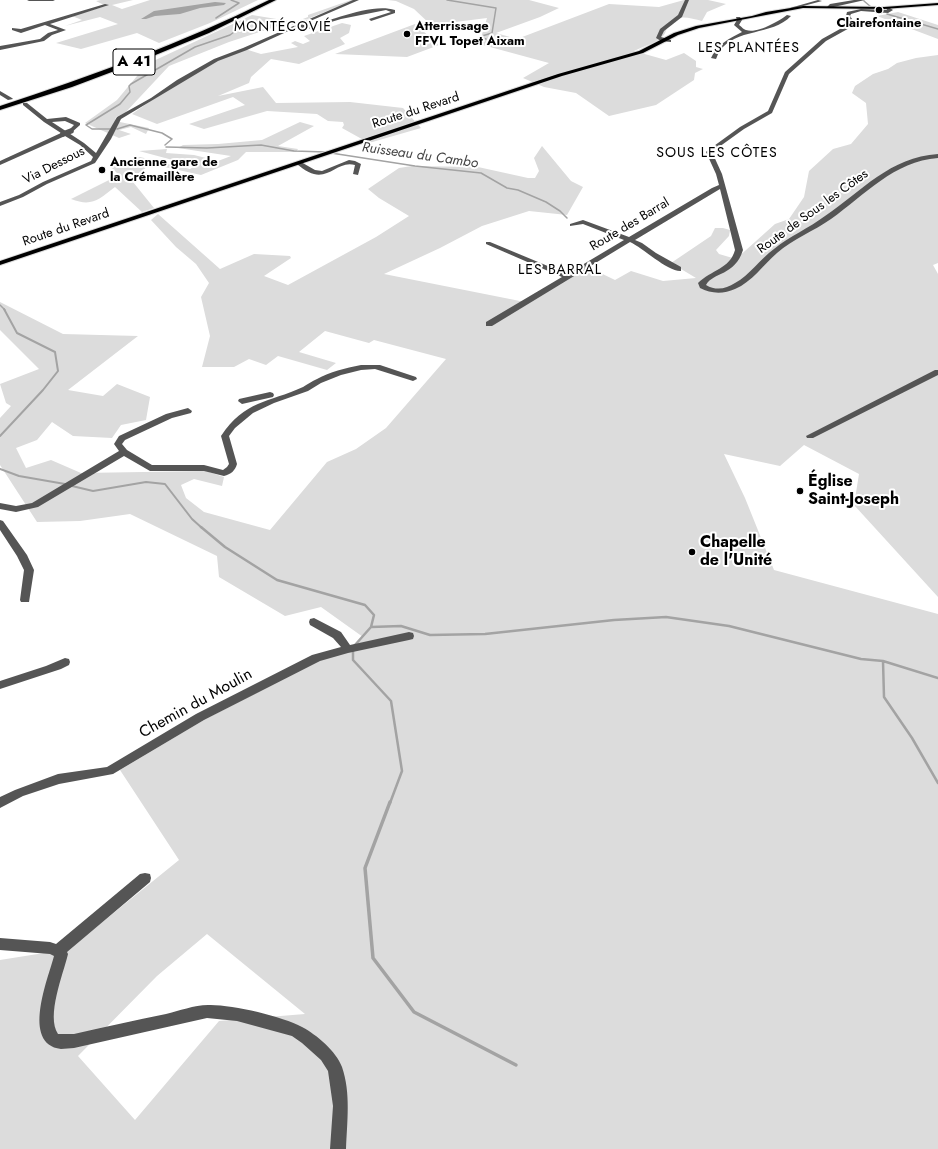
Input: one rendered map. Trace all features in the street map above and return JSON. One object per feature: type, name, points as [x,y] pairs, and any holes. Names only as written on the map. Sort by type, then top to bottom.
[{"type":"highway","name":"A 41","points":[[0,104],[70,82],[156,49],[219,23],[265,0]]},
{"type":"highway","name":"A 41","points":[[0,108],[89,78],[153,54],[220,26],[273,0]]},
{"type":"main road","name":"Route du Revard","points":[[0,263],[560,75],[630,55],[648,52],[666,40],[705,25],[792,8],[833,6],[886,9],[938,4]]},
{"type":"street","points":[[29,0],[53,0]]},
{"type":"street","name":"Via Dessous","points":[[0,204],[21,196],[45,183],[93,162],[108,139],[119,118],[153,99],[179,80],[216,60],[245,49],[357,0]]},
{"type":"street","points":[[666,40],[658,38],[659,35],[662,30],[680,16],[687,0]]},
{"type":"street","points":[[792,8],[820,0]]},
{"type":"street","points":[[833,6],[863,0]]},
{"type":"street","points":[[14,30],[21,31],[107,5]]},
{"type":"street","points":[[293,27],[308,27],[386,9],[393,11],[393,13],[371,20]]},
{"type":"street","name":"Route de Sous les Côtes","points":[[886,9],[860,10],[849,13],[848,16],[852,22],[851,25],[824,40],[787,73],[770,112],[742,128],[709,152],[715,162],[739,250],[738,257],[732,265],[702,283],[703,286],[709,290],[724,290],[743,282],[777,250],[831,216],[875,182],[903,164],[922,156],[938,156]]},
{"type":"street","points":[[714,58],[717,50],[726,42],[745,32],[755,32],[764,29],[784,20],[789,16]]},
{"type":"street","points":[[739,19],[736,25],[745,32]]},
{"type":"street","points":[[0,48],[39,40],[50,34],[63,30],[45,24]]},
{"type":"street","points":[[0,93],[10,99]]},
{"type":"street","points":[[24,104],[35,110],[35,113],[46,121],[82,144],[96,157]]},
{"type":"street","points":[[0,163],[71,131],[78,124],[66,119],[46,121]]},
{"type":"street","points":[[299,163],[315,172],[322,173],[346,162],[355,162],[358,164],[356,174]]},
{"type":"street","name":"Route des Barral","points":[[489,324],[714,189],[722,186]]},
{"type":"street","points":[[572,225],[583,222],[640,244],[653,255],[678,269]]},
{"type":"street","points":[[488,243],[567,277]]},
{"type":"street","points":[[188,411],[169,416],[122,438],[118,444],[124,452],[150,468],[204,468],[224,473],[231,470],[233,464],[225,436],[229,427],[256,406],[306,388],[324,378],[363,368],[376,367],[386,369],[413,380]]},
{"type":"street","points":[[814,434],[938,372]]},
{"type":"street","points":[[242,401],[293,392]]},
{"type":"street","points":[[0,506],[16,509],[35,505],[124,452]]},
{"type":"street","points":[[0,523],[22,555],[29,570],[25,600]]},
{"type":"street","points":[[314,622],[337,635],[351,648]]},
{"type":"street","name":"Chemin du Moulin","points":[[0,803],[19,793],[58,779],[84,774],[109,772],[200,717],[316,658],[351,648],[409,636]]},
{"type":"street","points":[[0,685],[20,677],[53,668],[65,662]]},
{"type":"street","points":[[58,951],[145,878]]},
{"type":"street","points":[[0,944],[50,948],[61,954],[46,1012],[47,1030],[53,1039],[61,1042],[74,1041],[206,1011],[237,1014],[296,1031],[307,1038],[326,1055],[335,1068],[339,1089],[340,1106],[338,1149]]},
{"type":"shaded area","points":[[133,0],[112,5],[122,9],[150,0],[258,0],[210,23],[159,43],[137,33],[81,49],[56,43],[118,24],[100,17],[65,26],[82,20],[72,16],[106,6],[96,1]]},
{"type":"shaded area","points":[[354,0],[293,25],[287,23],[229,42],[169,66],[125,113],[116,117],[115,121],[149,128],[146,134],[131,127],[119,130],[131,134],[119,138],[85,123],[117,100],[147,64],[252,15],[295,22],[308,17],[308,15]]},
{"type":"shaded area","points":[[388,0],[529,0],[559,8],[540,17],[496,33],[517,39],[609,4],[659,7],[684,0],[708,0],[726,4],[707,12],[702,21],[683,18],[675,19],[668,26],[665,34],[661,38],[634,51],[666,60],[684,53],[696,61],[696,67],[703,69],[695,73],[694,80],[656,105],[609,116],[576,93],[544,87],[523,78],[549,63],[479,44],[487,18],[431,25],[414,9],[396,1]]},
{"type":"shaded area","points":[[215,2],[226,3],[224,5],[200,8],[180,14],[141,19],[154,11]]},
{"type":"shaded area","points":[[898,12],[938,25],[938,39],[877,16]]},
{"type":"shaded area","points":[[342,23],[351,25],[349,33],[340,38],[345,44],[299,64],[271,59],[251,77],[249,83],[218,96],[263,87],[276,103],[350,102],[403,108],[421,128],[369,143],[342,128],[344,125],[343,122],[328,121],[317,114],[267,111],[204,129],[189,124],[245,105],[233,97],[157,124],[132,114],[185,77],[216,60],[245,49],[261,54],[298,47],[291,43],[295,41],[303,44],[310,41],[304,36]]},
{"type":"shaded area","name":"Atterrissage FFVL Topet Aixam","points":[[415,24],[439,45],[407,57],[335,54]]},
{"type":"shaded area","points":[[938,55],[938,263],[933,265],[938,274],[938,597],[854,505],[859,474],[804,445],[780,466],[724,454],[745,498],[774,570],[938,614],[938,1149],[0,1149],[0,960],[69,949],[179,860],[120,770],[202,721],[331,654],[348,649],[363,637],[321,607],[285,616],[219,577],[217,556],[130,514],[80,521],[37,522],[0,465],[0,418],[11,406],[6,403],[0,384],[39,369],[0,330],[0,302],[63,334],[138,336],[68,390],[103,396],[117,384],[150,397],[146,420],[121,425],[112,438],[73,436],[52,422],[37,440],[16,448],[26,468],[51,460],[81,473],[206,471],[224,477],[222,486],[194,479],[181,485],[186,498],[204,512],[270,530],[327,462],[356,449],[386,428],[446,359],[374,340],[369,343],[325,331],[299,352],[336,363],[327,370],[278,356],[266,365],[249,359],[234,367],[202,367],[210,336],[201,297],[209,283],[196,264],[176,247],[151,220],[158,214],[220,269],[254,254],[290,256],[291,258],[264,276],[288,285],[376,237],[409,216],[379,198],[368,189],[399,168],[412,166],[478,167],[528,178],[535,178],[539,171],[534,158],[542,146],[571,181],[583,187],[567,215],[529,211],[482,226],[440,248],[384,274],[525,302],[588,267],[615,280],[631,271],[663,281],[696,278],[671,263],[711,236],[715,228],[730,230],[729,236],[716,250],[719,254],[736,259],[775,224],[789,219],[804,197],[809,171],[833,149],[851,144],[868,124],[866,103],[852,93],[855,86],[873,74],[888,69],[897,63],[916,58]],"holes":[[[207,934],[305,1014],[219,1021],[135,1120],[78,1056],[157,976]]]},
{"type":"shaded area","points":[[300,122],[314,126],[278,146],[298,149],[296,152],[246,152],[238,160],[201,175],[151,164],[132,178],[133,182],[154,208],[142,212],[115,187],[94,201],[84,202],[71,199],[119,175],[110,166],[140,157],[190,169],[195,166],[139,151],[167,149],[166,153],[194,155],[218,161],[231,156],[178,148],[183,145],[218,144],[262,140]]},
{"type":"waterway","points":[[216,18],[239,3],[231,0]]},
{"type":"waterway","points":[[447,0],[496,8],[492,33],[482,36],[482,38],[486,39]]},
{"type":"waterway","points":[[864,1],[871,7]]},
{"type":"waterway","points":[[887,14],[938,29]]},
{"type":"waterway","name":"Ruisseau du Cambo","points":[[110,129],[92,129],[86,125],[120,104],[130,92],[129,86],[131,84],[195,47],[230,35],[238,29],[234,25]]},
{"type":"waterway","name":"Ruisseau du Cambo","points":[[117,129],[130,125],[162,133],[172,139],[165,145]]},
{"type":"waterway","name":"Ruisseau du Cambo","points":[[166,147],[207,148],[261,145],[294,151],[326,152]]},
{"type":"waterway","name":"Ruisseau du Cambo","points":[[331,153],[415,166],[481,173],[507,188],[518,190],[546,202],[560,211],[567,218]]},
{"type":"waterway","points":[[0,305],[4,309]]},
{"type":"waterway","points":[[0,436],[43,390],[58,371],[55,352],[17,333],[4,309]]},
{"type":"waterway","points":[[0,469],[19,476],[65,484]]},
{"type":"waterway","points":[[72,486],[93,491],[146,482],[165,484],[192,519],[202,528]]},
{"type":"waterway","points":[[201,527],[225,547],[277,580],[365,605],[374,615],[371,627]]},
{"type":"waterway","points":[[371,627],[401,626],[430,635],[485,634],[614,620],[666,617],[729,626],[861,659],[883,661]]},
{"type":"waterway","points":[[355,645],[371,627]]},
{"type":"waterway","points":[[353,649],[353,660],[391,701],[402,771],[390,803]]},
{"type":"waterway","points":[[883,661],[938,678]]},
{"type":"waterway","points":[[883,661],[884,697],[912,738],[938,783]]},
{"type":"waterway","points":[[390,802],[365,868],[373,958],[414,1012],[516,1065]]},
{"type":"place","name":"Clairefontaine","points":[[879,10]]},
{"type":"place","name":"Atterrissage FFVL Topet Aixam","points":[[407,34]]},
{"type":"place","name":"Ancienne gare de la Crémaillère","points":[[102,170]]},
{"type":"place","name":"Église Saint-Joseph","points":[[800,491]]},
{"type":"place","name":"Chapelle de l'Unité","points":[[692,552]]},
{"type":"district","name":"MONTÉCOVIÉ","points":[[283,28]]},
{"type":"district","name":"LES PLANTÉES","points":[[749,49]]},
{"type":"district","name":"SOUS LES CÔTES","points":[[717,154]]},
{"type":"district","name":"LES BARRAL","points":[[560,271]]}]
